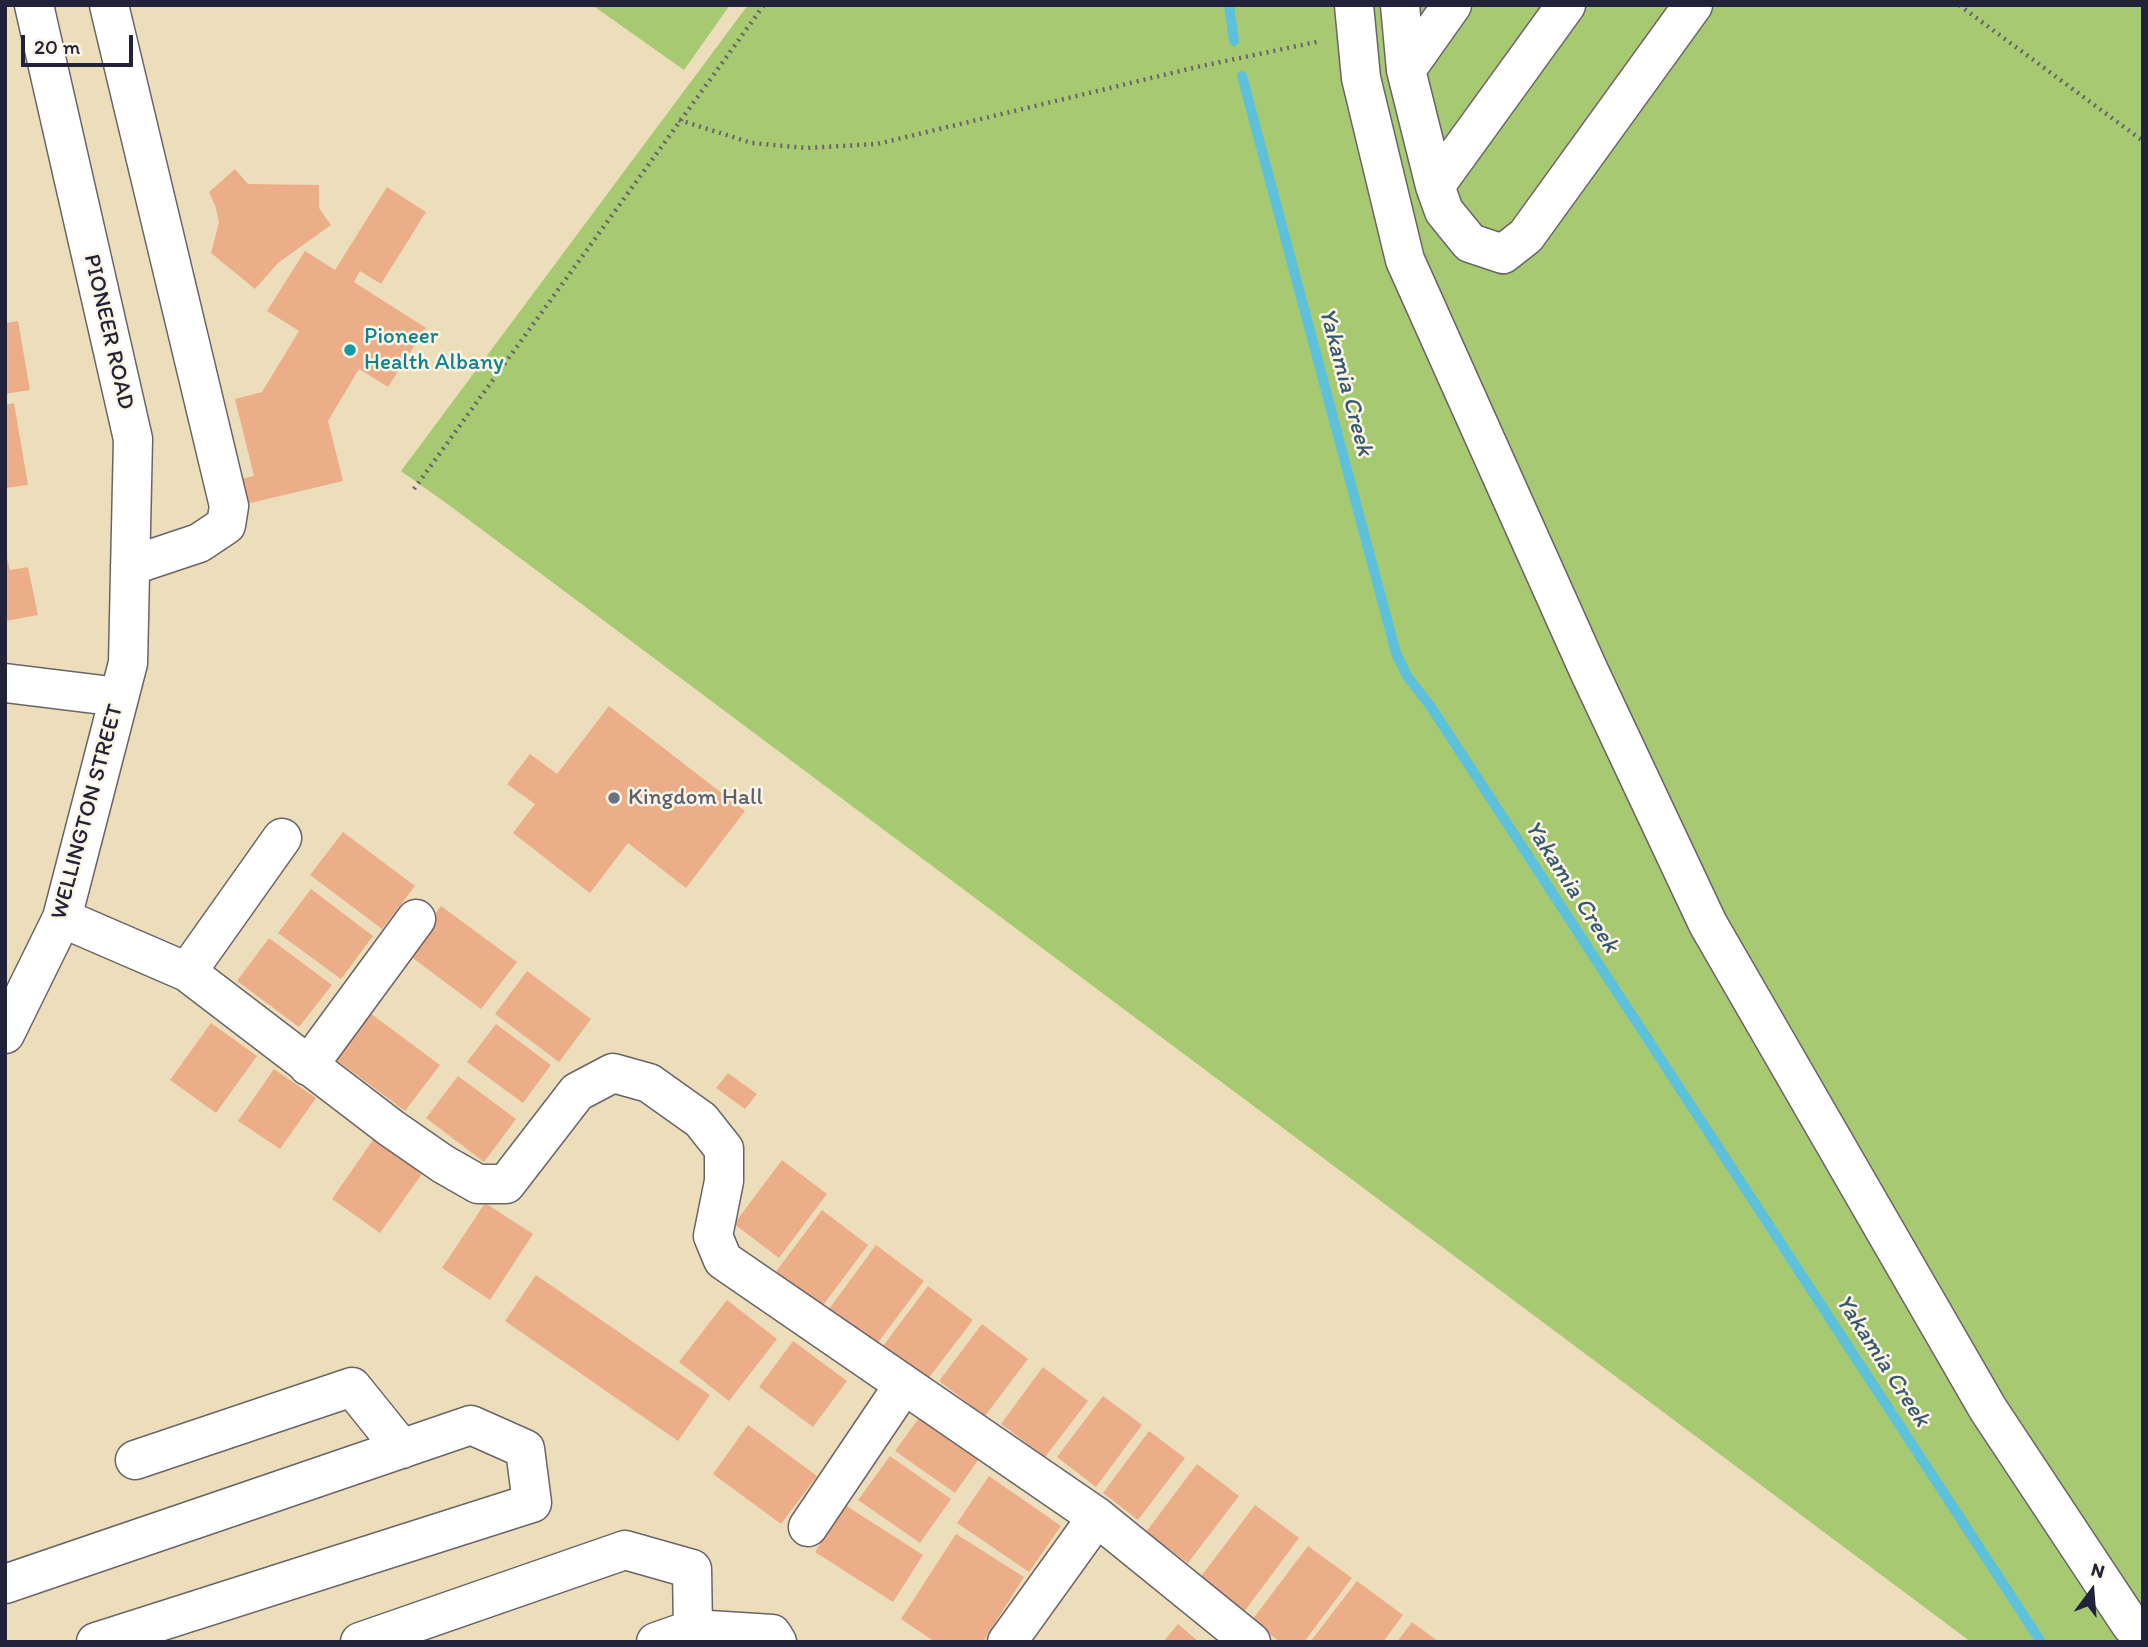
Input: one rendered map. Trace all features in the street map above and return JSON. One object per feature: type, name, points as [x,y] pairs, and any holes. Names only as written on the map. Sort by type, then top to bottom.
[{"type":"street","name":"PIONEER ROAD","points":[[34,5],[133,439],[124,680]]},
{"type":"street","points":[[109,5],[229,506],[226,525],[199,542],[130,566]]},
{"type":"street","points":[[1354,5],[1361,78],[1405,260],[1589,671],[1708,924],[1988,1409],[2131,1625],[2143,1637]]},
{"type":"street","points":[[1400,5],[1406,70],[1435,186],[1444,211],[1470,243],[1503,254],[1526,236],[1693,5]]},
{"type":"street","points":[[1406,70],[1452,5]]},
{"type":"street","points":[[1435,186],[1566,5]]},
{"type":"street","points":[[5,683],[124,680]]},
{"type":"street","name":"WELLINGTON STREET","points":[[5,1034],[62,918],[124,680]]},
{"type":"street","points":[[187,972],[282,838]]},
{"type":"street","points":[[62,918],[187,972],[401,1135],[478,1184],[506,1184],[577,1092],[613,1073],[649,1083],[701,1120],[724,1149],[724,1181],[713,1236],[723,1260],[1097,1517],[1251,1642]]},
{"type":"street","points":[[308,1066],[416,919]]},
{"type":"street","points":[[808,1527],[903,1386]]},
{"type":"street","points":[[135,1460],[352,1387],[402,1449]]},
{"type":"street","points":[[5,1584],[471,1425],[526,1449],[531,1503],[96,1642]]},
{"type":"street","points":[[1007,1642],[1097,1517]]},
{"type":"street","points":[[360,1642],[625,1550],[692,1569],[693,1629]]},
{"type":"street","points":[[656,1642],[693,1629],[772,1634],[778,1642]]},
{"type":"path","points":[[414,489],[764,5]]},
{"type":"path","points":[[1959,5],[2143,141]]},
{"type":"path","points":[[679,120],[752,143],[806,148],[877,144],[1197,67],[1324,40]]},
{"type":"green space","points":[[592,5],[730,5],[684,70]]},
{"type":"green space","points":[[748,5],[2143,5],[2143,1642],[1971,1642],[401,471]]},
{"type":"building","points":[[235,169],[248,184],[319,185],[319,208],[331,225],[278,263],[255,289],[211,253],[219,222],[209,192]]},
{"type":"building","name":"Pioneer Health Albany","points":[[387,187],[426,212],[381,284],[360,271],[354,282],[426,328],[388,387],[359,369],[328,421],[343,481],[242,505],[236,480],[254,476],[235,399],[262,392],[299,331],[267,311],[305,251],[335,270]]},
{"type":"building","points":[[18,321],[30,390],[5,394],[5,323]]},
{"type":"building","points":[[14,403],[28,485],[5,488],[5,405]]},
{"type":"building","points":[[5,551],[10,570],[28,567],[38,615],[5,621]]},
{"type":"building","points":[[609,706],[745,811],[686,888],[628,843],[590,893],[513,833],[535,804],[507,784],[530,754],[557,774]]},
{"type":"building","points":[[343,832],[415,886],[382,929],[310,875]]},
{"type":"building","points":[[311,889],[373,936],[341,979],[278,933]]},
{"type":"building","points":[[441,906],[517,962],[481,1009],[406,953]]},
{"type":"building","points":[[269,938],[332,985],[299,1027],[237,981]]},
{"type":"building","points":[[527,971],[591,1019],[559,1062],[495,1014]]},
{"type":"building","points":[[370,1013],[440,1065],[405,1111],[335,1059]]},
{"type":"building","points":[[211,1023],[257,1056],[216,1113],[170,1080]]},
{"type":"building","points":[[496,1024],[551,1065],[523,1103],[467,1062]]},
{"type":"building","points":[[274,1069],[316,1098],[280,1149],[238,1121]]},
{"type":"building","points":[[728,1073],[757,1094],[745,1109],[716,1088]]},
{"type":"building","points":[[458,1076],[516,1119],[484,1162],[426,1118]]},
{"type":"building","points":[[375,1137],[424,1171],[380,1233],[332,1199]]},
{"type":"building","points":[[782,1160],[827,1194],[779,1258],[734,1224]]},
{"type":"building","points":[[485,1203],[533,1234],[490,1300],[442,1268]]},
{"type":"building","points":[[822,1210],[868,1245],[821,1308],[775,1273]]},
{"type":"building","points":[[876,1245],[924,1281],[877,1344],[829,1309]]},
{"type":"building","points":[[536,1275],[710,1395],[678,1441],[505,1321]]},
{"type":"building","points":[[928,1286],[973,1320],[928,1379],[883,1346]]},
{"type":"building","points":[[727,1300],[777,1339],[729,1401],[679,1362]]},
{"type":"building","points":[[982,1324],[1028,1359],[985,1416],[939,1381]]},
{"type":"building","points":[[793,1341],[847,1381],[813,1427],[759,1387]]},
{"type":"building","points":[[1043,1367],[1088,1401],[1045,1457],[1001,1424]]},
{"type":"building","points":[[1103,1396],[1142,1425],[1096,1487],[1057,1457]]},
{"type":"building","points":[[929,1404],[988,1446],[955,1493],[895,1451]]},
{"type":"building","points":[[748,1425],[817,1476],[781,1524],[713,1474]]},
{"type":"building","points":[[1149,1431],[1185,1458],[1138,1520],[1103,1493]]},
{"type":"building","points":[[890,1456],[951,1499],[920,1543],[858,1500]]},
{"type":"building","points":[[1197,1464],[1239,1496],[1188,1563],[1146,1532]]},
{"type":"building","points":[[989,1476],[1061,1526],[1029,1572],[957,1523]]},
{"type":"building","points":[[845,1505],[923,1555],[893,1602],[815,1552]]},
{"type":"building","points":[[1255,1505],[1299,1538],[1244,1612],[1199,1579]]},
{"type":"building","points":[[956,1534],[1024,1577],[983,1642],[935,1642],[901,1619]]},
{"type":"building","points":[[1308,1546],[1352,1578],[1304,1642],[1280,1642],[1252,1620]]},
{"type":"building","points":[[1357,1581],[1403,1615],[1383,1642],[1310,1642]]},
{"type":"building","points":[[1412,1622],[1439,1642],[1397,1642]]},
{"type":"building","points":[[1178,1624],[1199,1642],[1163,1642]]},
{"type":"waterway","name":"Yakamia Creek","points":[[1229,5],[1234,41]]},
{"type":"waterway","name":"Yakamia Creek","points":[[1242,76],[1396,653],[1407,676],[1431,707],[2041,1642]]},
{"type":"place","name":"Pioneer Health Albany","points":[[350,350]]},
{"type":"place","name":"Kingdom Hall","points":[[614,798]]}]
